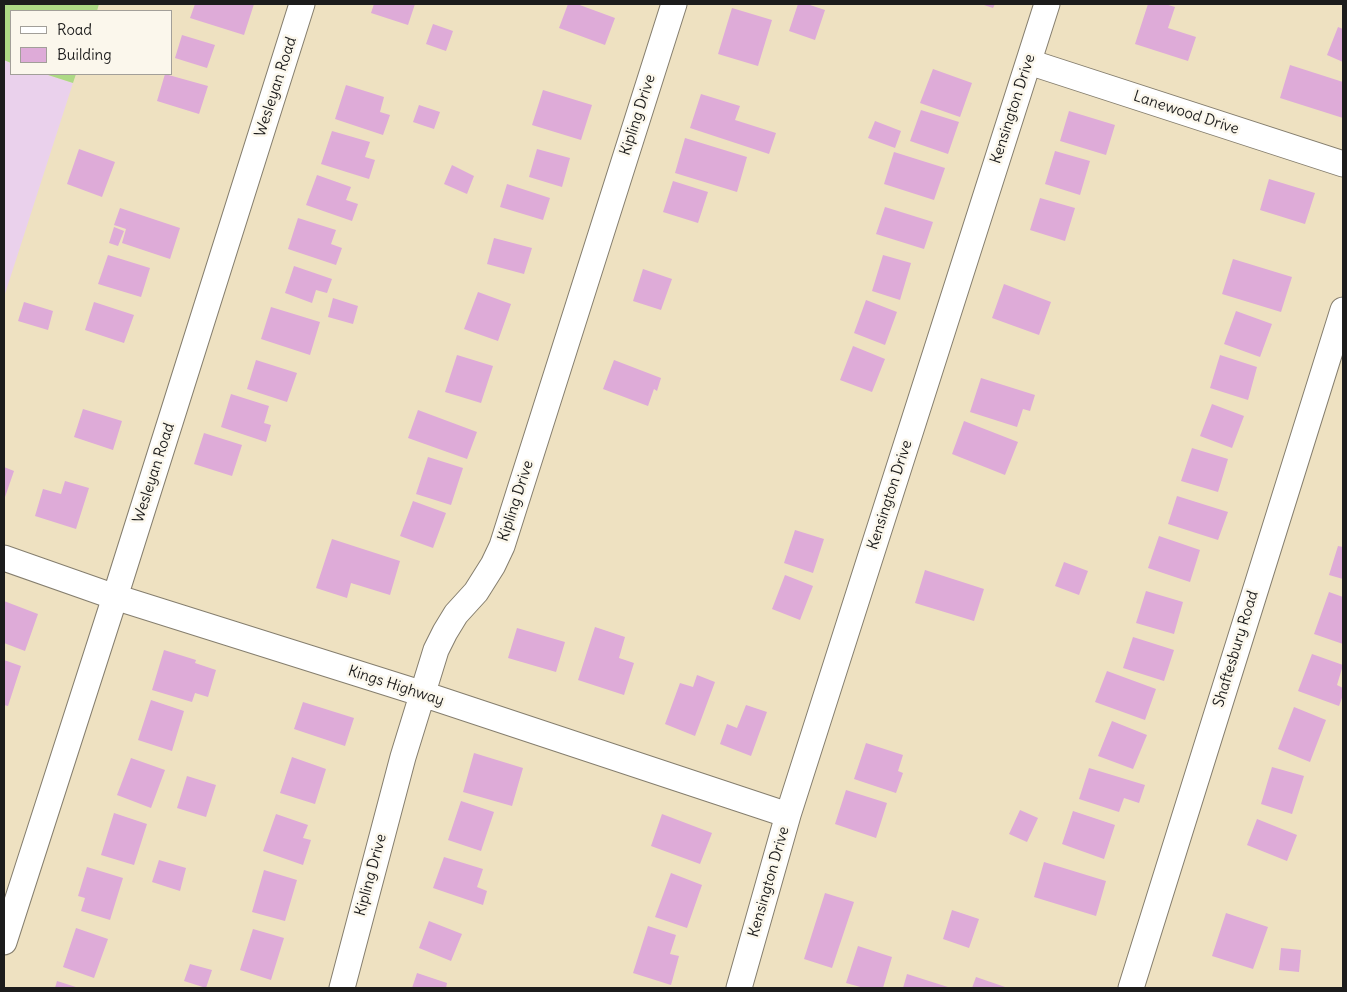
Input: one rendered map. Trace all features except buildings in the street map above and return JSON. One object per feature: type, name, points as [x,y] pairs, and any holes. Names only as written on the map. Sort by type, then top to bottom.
[{"type":"street","name":"Wesleyan Road","points":[[4,942],[302,4]]},
{"type":"street","name":"Kipling Drive","points":[[342,988],[403,757],[436,650],[456,614],[476,592],[493,565],[502,546],[674,4]]},
{"type":"street","name":"Kensington Drive","points":[[739,988],[788,815],[1047,4]]},
{"type":"street","name":"Lanewood Drive","points":[[1028,62],[1343,164]]},
{"type":"street","name":"Shaftesbury Road","points":[[1131,988],[1343,310]]},
{"type":"street","name":"Kings Highway","points":[[4,558],[115,597],[423,694],[788,815]]},
{"type":"shaded area","points":[[4,60],[10,63],[10,75],[48,75],[73,83],[4,297]]},
{"type":"green space","points":[[4,4],[99,4],[97,10],[10,10],[10,63],[4,60]]},
{"type":"green space","points":[[48,75],[76,75],[73,83]]}]
